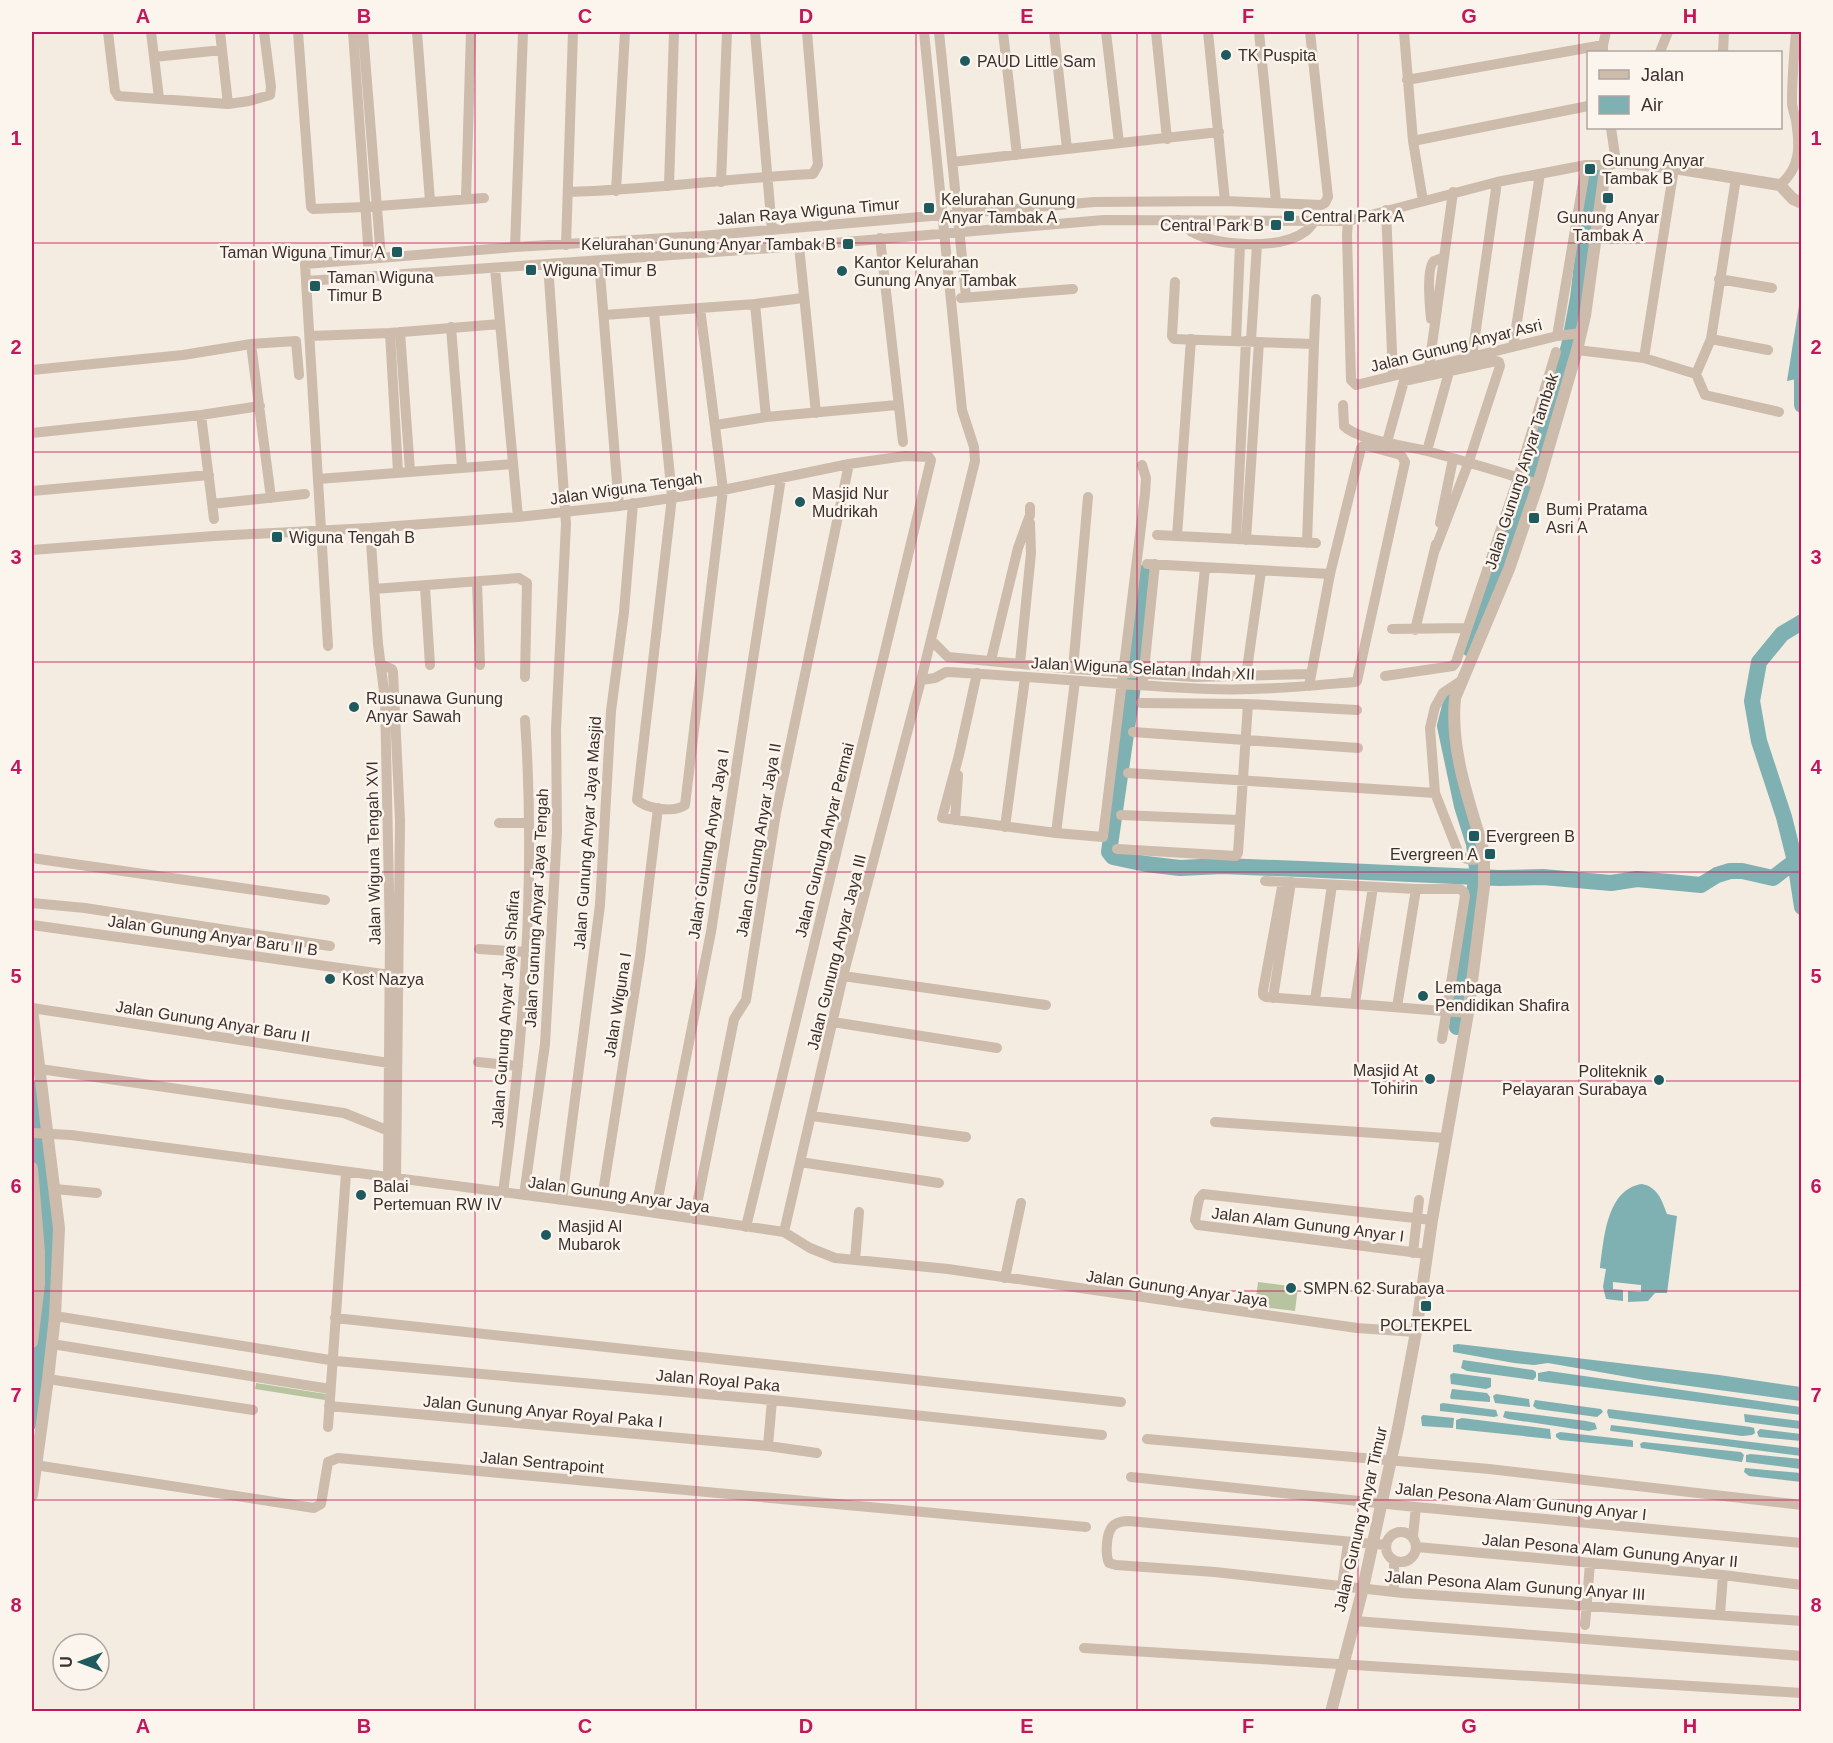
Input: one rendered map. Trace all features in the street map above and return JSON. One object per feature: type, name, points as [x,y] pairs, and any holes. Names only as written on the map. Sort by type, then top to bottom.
[{"type":"street","points":[[108,32],[115,91],[118,96],[228,104],[249,101],[270,94],[264,32]]},
{"type":"street","points":[[151,32],[159,98]]},
{"type":"street","points":[[220,32],[228,104]]},
{"type":"street","points":[[298,32],[311,207],[313,209],[484,198]]},
{"type":"street","points":[[353,32],[360,65],[381,258]]},
{"type":"street","points":[[363,32],[360,65],[369,258]]},
{"type":"street","points":[[417,32],[430,201]]},
{"type":"street","points":[[466,198],[471,32]]},
{"type":"street","points":[[515,247],[523,32]]},
{"type":"street","points":[[566,245],[573,32]]},
{"type":"street","points":[[616,191],[625,32]]},
{"type":"street","points":[[669,186],[674,32]]},
{"type":"street","points":[[721,182],[727,32]]},
{"type":"street","points":[[755,32],[772,230]]},
{"type":"street","points":[[568,192],[616,191],[768,176],[813,174],[817,171],[818,165],[807,32]]},
{"type":"street","name":"Jalan Gunung Anyar Jaya III","points":[[784,1232],[843,976],[921,680],[975,461],[974,447],[962,410],[924,32]]},
{"type":"street","points":[[939,32],[966,297]]},
{"type":"street","points":[[1003,32],[1017,154]]},
{"type":"street","points":[[1054,32],[1066,149]]},
{"type":"street","points":[[1106,32],[1119,143]]},
{"type":"street","points":[[1155,32],[1167,139]]},
{"type":"street","points":[[1208,32],[1225,201]]},
{"type":"street","points":[[1259,32],[1275,202]]},
{"type":"street","name":"Jalan Raya Wiguna Timur","points":[[1310,32],[1328,197],[1321,205],[1225,201],[1094,202],[701,236],[306,263],[306,281],[880,241],[944,233],[1104,220],[1348,220],[1497,182],[1586,165],[1612,163]]},
{"type":"street","points":[[1404,32],[1413,141],[1423,201]]},
{"type":"street","points":[[1603,49],[1606,32]]},
{"type":"street","points":[[1660,51],[1668,32]]},
{"type":"street","points":[[1723,51],[1724,32]]},
{"type":"street","points":[[1780,185],[1789,178],[1799,153],[1796,119],[1792,106],[1796,32]]},
{"type":"street","points":[[154,57],[222,50]]},
{"type":"street","points":[[1407,80],[1587,52]]},
{"type":"street","points":[[1782,105],[1792,106]]},
{"type":"street","points":[[1413,141],[1587,106]]},
{"type":"street","points":[[1611,129],[1612,163],[1674,168],[1780,185],[1793,199],[1802,203]]},
{"type":"street","points":[[952,162],[1219,132]]},
{"type":"street","name":"Jalan Gunung Anyar Tambak","points":[[1446,1138],[1484,881],[1455,740],[1453,717],[1455,698],[1509,568],[1526,484],[1577,350],[1577,334],[1601,190],[1612,163]]},
{"type":"street","name":"Jalan Gunung Anyar Asri","points":[[1559,336],[1586,165]]},
{"type":"street","points":[[1644,358],[1674,168]]},
{"type":"street","points":[[1513,347],[1540,174]]},
{"type":"street","points":[[1736,178],[1711,339],[1696,374],[1705,395],[1779,412]]},
{"type":"street","points":[[1472,357],[1497,182]]},
{"type":"street","points":[[1429,367],[1453,192]]},
{"type":"street","points":[[1386,210],[1393,376]]},
{"type":"street","points":[[1178,220],[1193,232],[1209,239],[1240,244],[1276,242],[1296,237],[1306,231],[1315,221]]},
{"type":"street","name":"Jalan Gunung Anyar Asri","points":[[1348,220],[1351,380],[1356,385],[1559,336],[1577,334]]},
{"type":"street","points":[[701,236],[702,252]]},
{"type":"street","points":[[880,241],[903,442]]},
{"type":"street","points":[[1240,244],[1248,341]]},
{"type":"street","points":[[1241,539],[1248,341],[1257,244]]},
{"type":"street","points":[[799,246],[816,413]]},
{"type":"street","points":[[598,261],[619,506]]},
{"type":"street","name":"Jalan Gunung Anyar Jaya Tengah","points":[[524,1195],[547,1008],[557,832],[556,729],[566,512],[548,264]]},
{"type":"street","points":[[495,268],[518,517]]},
{"type":"street","points":[[1719,279],[1772,288]]},
{"type":"street","points":[[306,281],[328,646]]},
{"type":"street","points":[[1175,282],[1172,336],[1174,339],[1314,344]]},
{"type":"street","points":[[952,300],[1073,289]]},
{"type":"street","points":[[604,315],[654,313],[803,298]]},
{"type":"street","points":[[1157,535],[1312,543],[1316,299]]},
{"type":"street","points":[[755,304],[766,417]]},
{"type":"street","points":[[654,313],[672,497],[637,800],[658,808],[679,808],[685,805],[723,490],[700,308]]},
{"type":"street","points":[[310,336],[500,324]]},
{"type":"street","points":[[451,327],[462,467]]},
{"type":"street","points":[[395,332],[410,471]]},
{"type":"street","points":[[395,332],[398,472]]},
{"type":"street","points":[[1177,536],[1191,339]]},
{"type":"street","points":[[1711,339],[1768,350]]},
{"type":"street","points":[[32,370],[183,355],[251,344],[296,341],[299,375]]},
{"type":"street","points":[[251,344],[271,498]]},
{"type":"street","points":[[1577,350],[1644,358],[1696,374]]},
{"type":"street","points":[[1385,676],[1453,666],[1456,662],[1467,628],[1526,484],[1556,352]]},
{"type":"street","points":[[1387,442],[1404,381],[1496,361],[1500,366],[1467,467],[1435,550]]},
{"type":"street","points":[[1427,451],[1449,372]]},
{"type":"street","points":[[716,425],[766,417],[897,405]]},
{"type":"street","points":[[1343,405],[1344,426],[1347,429],[1387,442],[1427,451],[1452,459],[1467,467],[1526,484]]},
{"type":"street","points":[[32,433],[201,415],[260,406]]},
{"type":"street","points":[[201,415],[214,519]]},
{"type":"street","name":"Jalan Wiguna Selatan Indah XII","points":[[921,680],[935,678],[946,672],[1211,689],[1271,689],[1355,682],[1359,679],[1405,462],[1401,455],[1364,445],[1361,448],[1330,574]]},
{"type":"street","name":"Jalan Wiguna Tengah","points":[[32,550],[518,517],[619,506],[723,490],[849,464],[905,456],[929,457],[931,460]]},
{"type":"street","points":[[1415,630],[1435,550],[1452,459]]},
{"type":"street","name":"Jalan Gunung Anyar Permai","points":[[746,1227],[931,460]]},
{"type":"street","points":[[318,479],[513,464]]},
{"type":"street","name":"Jalan Gunung Anyar Jaya II","points":[[694,1219],[734,1019],[746,1000],[776,813],[849,464]]},
{"type":"street","points":[[976,673],[959,754],[942,818],[1102,838],[1124,685],[1145,494],[1146,478],[1142,465]]},
{"type":"street","points":[[32,491],[209,476]]},
{"type":"street","name":"Jalan Gunung Anyar Jaya I","points":[[655,1213],[711,932],[781,478]]},
{"type":"street","points":[[212,504],[305,494]]},
{"type":"street","points":[[1073,669],[1088,497]]},
{"type":"street","name":"Jalan Gunung Anyar Jaya Masjid","points":[[562,1200],[600,905],[611,711],[624,612],[633,503]]},
{"type":"street","points":[[991,660],[1018,548],[1030,511],[1031,553],[1020,663]]},
{"type":"street","name":"Jalan Wiguna Tengah XVI","points":[[370,528],[380,664],[385,699],[390,975],[388,1131],[392,1178]]},
{"type":"street","points":[[1141,686],[1151,564],[1330,574],[1309,686]]},
{"type":"street","points":[[1194,677],[1205,568]]},
{"type":"street","points":[[1246,676],[1261,571]]},
{"type":"street","points":[[374,589],[477,583],[519,578],[527,583],[525,677]]},
{"type":"street","points":[[477,583],[480,665]]},
{"type":"street","points":[[425,586],[430,665]]},
{"type":"street","points":[[1392,629],[1467,628]]},
{"type":"street","points":[[931,640],[948,657],[946,672]]},
{"type":"street","name":"Jalan Wiguna Selatan Indah XII","points":[[948,657],[1073,669],[1194,677],[1311,674]]},
{"type":"street","points":[[380,664],[387,665],[393,672],[400,820],[392,1178]]},
{"type":"street","points":[[1005,826],[1025,678]]},
{"type":"street","points":[[1056,833],[1075,681]]},
{"type":"street","points":[[1460,682],[1443,693],[1430,728],[1435,792],[1459,854],[1463,859],[1478,859]]},
{"type":"street","points":[[1141,703],[1248,704],[1357,710]]},
{"type":"street","points":[[1117,849],[1236,856],[1248,704]]},
{"type":"street","name":"Jalan Gunung Anyar Jaya Shafira","points":[[503,1193],[518,1066],[529,901],[525,720]]},
{"type":"street","points":[[1132,732],[1358,748]]},
{"type":"street","points":[[1128,773],[1435,792]]},
{"type":"street","name":"Jalan Wiguna I","points":[[601,1205],[640,957],[658,808]]},
{"type":"street","points":[[1121,814],[1239,820]]},
{"type":"street","points":[[499,823],[529,823]]},
{"type":"street","points":[[32,858],[325,900]]},
{"type":"street","points":[[1265,881],[1464,891],[1442,1039]]},
{"type":"street","points":[[1287,882],[1270,998],[1466,1012]]},
{"type":"street","points":[[1315,1000],[1332,885]]},
{"type":"street","points":[[1354,1003],[1373,887]]},
{"type":"street","points":[[1397,1007],[1416,889]]},
{"type":"street","points":[[32,903],[85,908],[330,946]]},
{"type":"street","name":"Jalan Gunung Anyar Baru II B","points":[[32,925],[390,975]]},
{"type":"street","points":[[479,950],[526,952]]},
{"type":"street","points":[[843,976],[1046,1005]]},
{"type":"street","points":[[32,1009],[40,1069],[40,1133],[55,1189],[59,1228],[55,1316],[32,1496]]},
{"type":"street","name":"Jalan Gunung Anyar Baru II","points":[[32,1009],[389,1063]]},
{"type":"street","points":[[833,1022],[997,1048]]},
{"type":"street","points":[[478,1062],[518,1066]]},
{"type":"street","points":[[40,1069],[344,1113],[388,1131]]},
{"type":"street","points":[[812,1116],[966,1137]]},
{"type":"street","points":[[1215,1122],[1446,1138]]},
{"type":"street","name":"Jalan Gunung Anyar Jaya","points":[[40,1133],[601,1205],[784,1232],[810,1248],[828,1255],[855,1260],[937,1268],[1357,1328],[1416,1332]]},
{"type":"street","name":"Jalan Gunung Anyar Timur","points":[[1331,1712],[1363,1588],[1391,1459],[1416,1332],[1446,1138]]},
{"type":"street","points":[[800,1162],[939,1183]]},
{"type":"street","points":[[32,1168],[39,1252],[39,1284],[32,1342]]},
{"type":"street","points":[[328,1426],[346,1173]]},
{"type":"street","points":[[55,1189],[97,1193]]},
{"type":"street","name":"Jalan Alam Gunung Anyar I","points":[[1427,1254],[1198,1226],[1195,1220],[1199,1198],[1203,1194],[1432,1220]]},
{"type":"street","name":"Jalan Alam Gunung Anyar I","points":[[1413,1253],[1419,1200]]},
{"type":"street","points":[[1005,1278],[1021,1203]]},
{"type":"street","points":[[855,1260],[859,1212]]},
{"type":"street","name":"Jalan Royal Paka","points":[[55,1316],[332,1361],[772,1400],[1102,1435]]},
{"type":"street","points":[[335,1318],[1121,1402]]},
{"type":"street","points":[[52,1344],[330,1389]]},
{"type":"street","points":[[48,1379],[253,1410]]},
{"type":"street","points":[[761,1446],[772,1400]]},
{"type":"street","name":"Jalan Gunung Anyar Royal Paka I","points":[[329,1406],[761,1446],[817,1454]]},
{"type":"street","points":[[1147,1439],[1391,1459],[1589,1479],[1802,1505]]},
{"type":"street","name":"Jalan Sentrapoint","points":[[35,1465],[314,1508],[321,1504],[328,1462],[338,1458],[1086,1527]]},
{"type":"street","name":"Jalan Pesona Alam Gunung Anyar I","points":[[1131,1477],[1416,1507],[1802,1543]]},
{"type":"street","points":[[1394,1560],[1406,1561],[1415,1553],[1416,1507]]},
{"type":"street","name":"Jalan Pesona Alam Gunung Anyar III","points":[[1348,1543],[1133,1521],[1112,1527],[1109,1533],[1106,1558],[1108,1563],[1215,1572],[1394,1592],[1802,1622]]},
{"type":"street","points":[[1394,1592],[1394,1560],[1387,1552],[1388,1540],[1396,1532],[1408,1533],[1415,1542]]},
{"type":"street","name":"Jalan Pesona Alam Gunung Anyar II","points":[[1415,1542],[1590,1563],[1802,1584]]},
{"type":"street","points":[[1342,1587],[1348,1543],[1386,1545]]},
{"type":"street","points":[[1585,1625],[1590,1563]]},
{"type":"street","points":[[1720,1615],[1723,1575]]},
{"type":"street","points":[[1354,1622],[1802,1656]]},
{"type":"street","points":[[1084,1648],[1802,1693]]},
{"type":"green space","points":[[1258,1282],[1298,1287],[1295,1311],[1255,1306]]},
{"type":"green space","points":[[256,1383],[326,1394],[325,1400],[255,1389]]},
{"type":"water","points":[[1801,293],[1801,378],[1787,381]]},
{"type":"water","points":[[1642,1184],[1656,1191],[1667,1214],[1677,1216],[1667,1293],[1655,1293],[1648,1301],[1628,1302],[1628,1291],[1641,1292],[1641,1285],[1613,1282],[1613,1289],[1623,1290],[1623,1301],[1606,1299],[1603,1287],[1606,1269],[1600,1268],[1609,1217],[1621,1195],[1630,1188]]},
{"type":"water","points":[[1453,1345],[1801,1387],[1801,1401],[1645,1380],[1548,1363],[1534,1365],[1514,1363],[1453,1352]]},
{"type":"water","points":[[1463,1360],[1533,1370],[1536,1372],[1536,1377],[1533,1380],[1467,1371],[1461,1368]]},
{"type":"water","points":[[1549,1371],[1801,1407],[1801,1415],[1538,1381],[1538,1373]]},
{"type":"water","points":[[1453,1373],[1491,1378],[1491,1387],[1486,1389],[1451,1384],[1450,1375]]},
{"type":"water","points":[[1452,1389],[1487,1393],[1490,1402],[1451,1399]]},
{"type":"water","points":[[1496,1394],[1529,1399],[1530,1407],[1495,1403],[1493,1396]]},
{"type":"water","points":[[1535,1400],[1601,1409],[1603,1412],[1597,1417],[1537,1409],[1533,1406]]},
{"type":"water","points":[[1440,1404],[1496,1410],[1498,1416],[1440,1411]]},
{"type":"water","points":[[1608,1409],[1751,1427],[1754,1428],[1755,1433],[1742,1436],[1609,1418]]},
{"type":"water","points":[[1505,1411],[1586,1421],[1595,1423],[1597,1429],[1589,1431],[1508,1419],[1503,1417]]},
{"type":"water","points":[[1744,1414],[1801,1421],[1801,1429],[1745,1422]]},
{"type":"water","points":[[1423,1415],[1454,1418],[1453,1428],[1422,1426],[1421,1417]]},
{"type":"water","points":[[1462,1418],[1550,1429],[1551,1439],[1456,1429],[1456,1420]]},
{"type":"water","points":[[1611,1425],[1801,1448],[1801,1456],[1611,1431]]},
{"type":"water","points":[[1760,1429],[1801,1434],[1801,1441],[1759,1437],[1757,1432]]},
{"type":"water","points":[[1560,1432],[1631,1440],[1633,1447],[1560,1440],[1556,1434]]},
{"type":"water","points":[[1643,1442],[1741,1452],[1744,1455],[1742,1462],[1641,1448],[1640,1444]]},
{"type":"water","points":[[1746,1455],[1801,1459],[1801,1469],[1746,1462]]},
{"type":"water","points":[[1745,1468],[1801,1473],[1801,1482],[1749,1476],[1744,1472]]},
{"type":"waterway","points":[[1470,649],[1496,582],[1569,346],[1578,298],[1593,169]]},
{"type":"waterway","points":[[1802,362],[1802,405]]},
{"type":"waterway","points":[[1145,572],[1132,693],[1109,852],[1113,857],[1180,868],[1222,866],[1499,878],[1543,877],[1611,883],[1637,879],[1701,885],[1717,875],[1730,871],[1742,871],[1773,878],[1795,861]]},
{"type":"waterway","points":[[1802,622],[1782,634],[1759,662],[1752,701],[1759,741],[1784,817],[1795,861],[1802,907]]},
{"type":"waterway","points":[[1454,690],[1445,726],[1462,806],[1474,844],[1478,877],[1457,1027]]},
{"type":"waterway","points":[[32,1089],[44,1191],[48,1268],[46,1310],[32,1421]]},
{"type":"place","name":"TK Puspita","points":[[1226,55]]},
{"type":"place","name":"PAUD Little Sam","points":[[965,61]]},
{"type":"place","name":"Gunung Anyar Tambak B","points":[[1590,169]]},
{"type":"place","name":"Gunung Anyar Tambak A","points":[[1608,198]]},
{"type":"place","name":"Kelurahan Gunung Anyar Tambak A","points":[[929,208]]},
{"type":"place","name":"Central Park A","points":[[1289,216]]},
{"type":"place","name":"Central Park B","points":[[1276,225]]},
{"type":"place","name":"Kelurahan Gunung Anyar Tambak B","points":[[848,244]]},
{"type":"place","name":"Taman Wiguna Timur A","points":[[397,252]]},
{"type":"place","name":"Wiguna Timur B","points":[[531,270]]},
{"type":"place","name":"Kantor Kelurahan Gunung Anyar Tambak","points":[[842,271]]},
{"type":"place","name":"Taman Wiguna Timur B","points":[[315,286]]},
{"type":"place","name":"Masjid Nur Mudrikah","points":[[800,502]]},
{"type":"place","name":"Bumi Pratama Asri A","points":[[1534,518]]},
{"type":"place","name":"Wiguna Tengah B","points":[[277,537]]},
{"type":"place","name":"Rusunawa Gunung Anyar Sawah","points":[[354,707]]},
{"type":"place","name":"Evergreen B","points":[[1474,836]]},
{"type":"place","name":"Evergreen A","points":[[1490,854]]},
{"type":"place","name":"Kost Nazya","points":[[330,979]]},
{"type":"place","name":"Lembaga Pendidikan Shafira","points":[[1423,996]]},
{"type":"place","name":"Masjid At Tohirin","points":[[1430,1079]]},
{"type":"place","name":"Politeknik Pelayaran Surabaya","points":[[1659,1080]]},
{"type":"place","name":"Balai Pertemuan RW IV","points":[[361,1195]]},
{"type":"place","name":"Masjid Al Mubarok","points":[[546,1235]]},
{"type":"place","name":"SMPN 62 Surabaya","points":[[1291,1288]]},
{"type":"place","name":"POLTEKPEL","points":[[1426,1306]]}]
